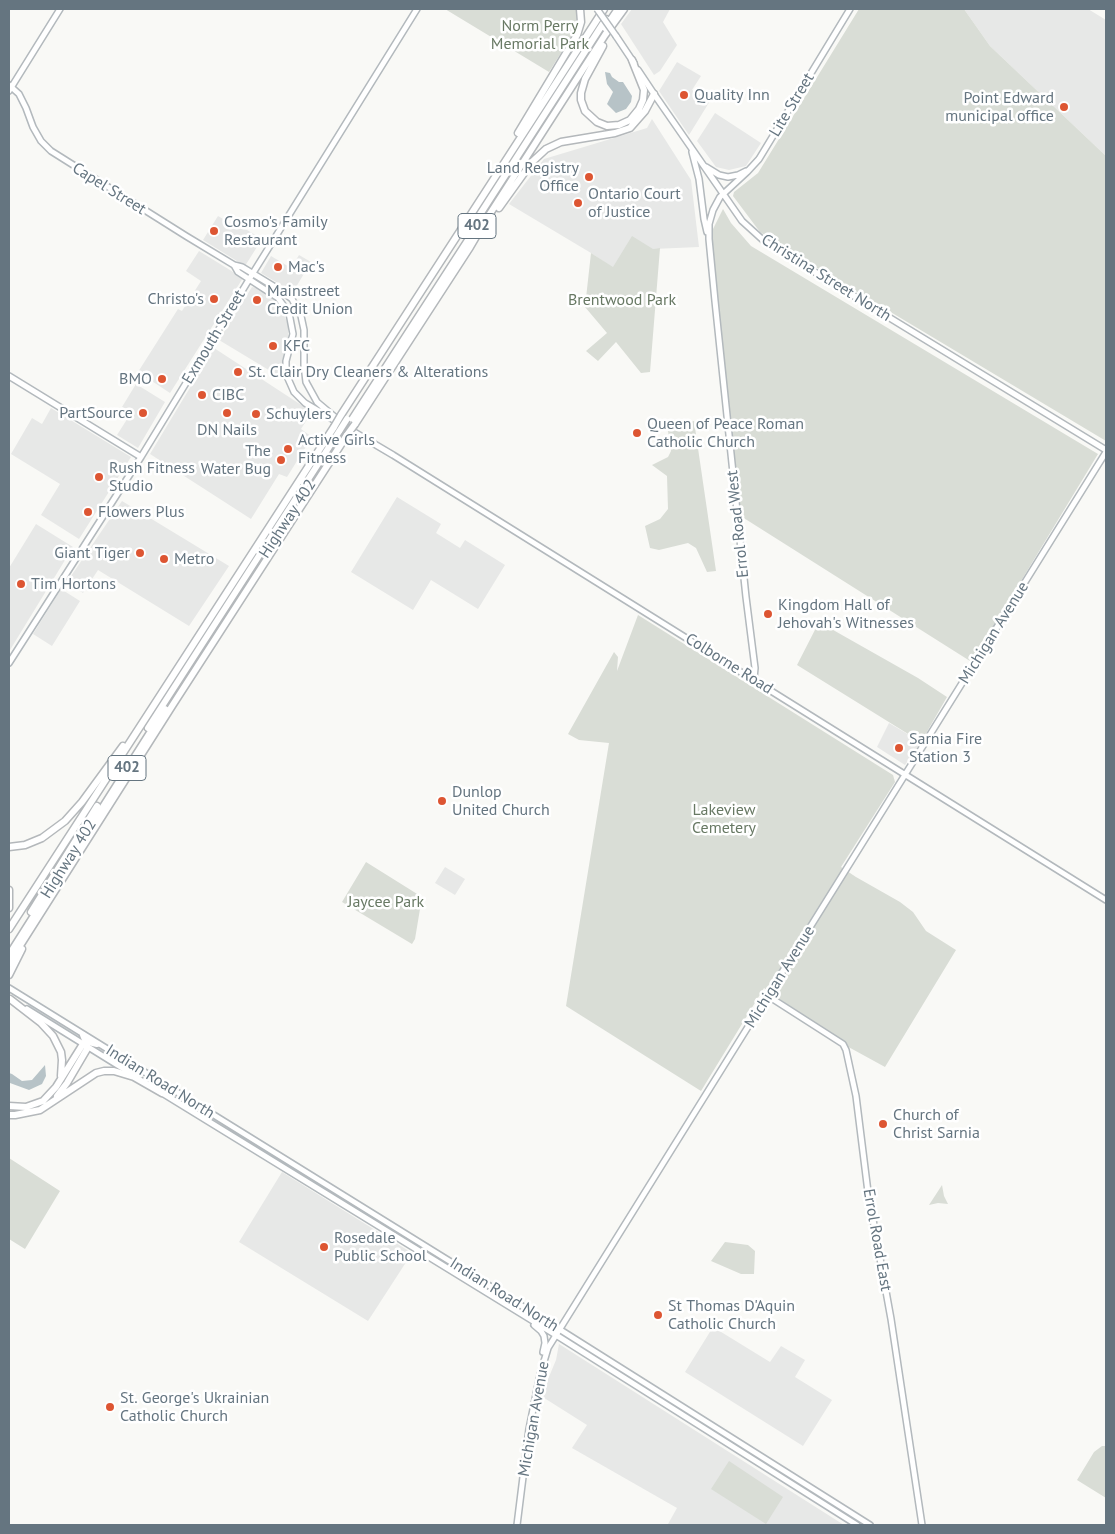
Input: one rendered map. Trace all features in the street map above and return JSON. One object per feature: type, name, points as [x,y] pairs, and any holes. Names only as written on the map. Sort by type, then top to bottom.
[{"type":"highway","points":[[442,258],[467,213],[511,145],[577,35],[581,22],[580,9]]},
{"type":"highway","name":"Highway 402","points":[[9,929],[191,648],[346,426],[442,258],[584,39],[600,9]]},
{"type":"highway","points":[[9,947],[62,861],[346,426],[612,9]]},
{"type":"highway","name":"Highway 402","points":[[9,954],[346,426],[618,9]]},
{"type":"highway","points":[[470,247],[568,92],[624,9]]},
{"type":"highway","points":[[619,17],[582,86],[581,100],[583,106],[588,115],[597,122],[607,126],[619,125],[630,120],[639,109],[644,100],[644,90],[632,60]]},
{"type":"highway","points":[[9,963],[346,426],[522,175],[540,155],[554,144],[615,133],[630,128],[645,112],[654,94]]},
{"type":"highway","points":[[9,846],[24,845],[42,838],[55,829],[74,811],[191,648]]},
{"type":"highway","points":[[9,890],[9,908]]},
{"type":"highway","points":[[9,975],[41,914]]},
{"type":"highway","points":[[10,998],[41,1022],[56,1041],[61,1052],[62,1066],[61,1077],[56,1088]]},
{"type":"highway","points":[[52,1103],[82,1059],[86,1044],[83,1035]]},
{"type":"highway","points":[[86,1044],[97,1044]]},
{"type":"highway","points":[[9,1106],[21,1108],[35,1105],[47,1098],[86,1044]]},
{"type":"highway","points":[[9,1115],[32,1112],[52,1103],[96,1073],[104,1071],[114,1071],[134,1077],[162,1093]]},
{"type":"main road","points":[[10,87],[60,9]]},
{"type":"main road","name":"Exmouth Street","points":[[9,663],[141,457],[417,9]]},
{"type":"main road","name":"Christina Street North","points":[[600,9],[654,94],[748,228],[775,249],[1106,451]]},
{"type":"main road","name":"Lite Street","points":[[723,194],[748,172],[759,159],[850,9]]},
{"type":"main road","name":"Capel Street","points":[[10,87],[19,94],[33,127],[41,141],[51,151],[122,197],[234,265],[253,273],[287,295],[296,305],[301,316],[304,330],[304,371],[306,382],[311,392]]},
{"type":"main road","points":[[691,147],[698,174],[704,219],[709,239]]},
{"type":"main road","points":[[704,166],[719,175],[733,177],[749,168],[759,159]]},
{"type":"main road","name":"Errol Road West","points":[[723,194],[718,199],[711,214],[709,239],[755,668],[754,679]]},
{"type":"main road","name":"Capel Street","points":[[234,265],[238,272],[278,298],[289,313],[293,334],[285,365],[288,382]]},
{"type":"main road","points":[[9,376],[141,457]]},
{"type":"main road","name":"Colborne Road","points":[[288,382],[294,392],[305,403],[346,426],[754,679],[1106,900]]},
{"type":"main road","name":"Colborne Road","points":[[311,392],[320,406],[346,426]]},
{"type":"main road","name":"Michigan Avenue","points":[[517,1525],[528,1429],[547,1350],[1106,451]]},
{"type":"main road","points":[[894,767],[899,776],[898,786]]},
{"type":"main road","name":"Indian Road North","points":[[9,988],[559,1329],[870,1525]]},
{"type":"main road","name":"Errol Road East","points":[[768,996],[843,1044],[846,1050],[856,1096],[868,1192],[891,1319],[922,1525]]},
{"type":"main road","name":"Indian Road North","points":[[10,998],[556,1335],[857,1525]]},
{"type":"main road","points":[[522,1315],[541,1331],[544,1336],[545,1346],[540,1364],[540,1375]]},
{"type":"shaded area","points":[[632,9],[670,9],[663,22],[677,45],[660,71],[654,75],[621,24]]},
{"type":"shaded area","points":[[964,9],[1088,9],[1106,20],[1106,156],[990,46]]},
{"type":"shaded area","points":[[677,62],[701,76],[692,90],[710,101],[689,135],[659,91]]},
{"type":"shaded area","points":[[605,72],[610,73],[619,82],[623,82],[632,96],[631,102],[626,109],[616,113],[607,104],[613,92],[607,84]]},
{"type":"shaded area","points":[[715,113],[761,143],[746,166],[729,170],[716,167],[697,141]]},
{"type":"shaded area","points":[[652,119],[691,180],[699,247],[653,249],[613,268],[509,204],[544,159],[647,128]]},
{"type":"shaded area","points":[[218,216],[262,239],[245,266],[203,240]]},
{"type":"shaded area","points":[[199,251],[243,278],[170,393],[138,372],[178,309],[182,311],[201,281],[186,271]]},
{"type":"shaded area","points":[[299,255],[311,262],[293,292],[261,273],[271,256],[291,268]]},
{"type":"shaded area","points":[[252,287],[262,289],[281,306],[288,325],[288,339],[282,361],[282,378],[219,340]]},
{"type":"shaded area","points":[[214,348],[312,412],[301,429],[312,437],[287,477],[279,474],[251,519],[150,454]]},
{"type":"shaded area","points":[[136,384],[165,402],[138,448],[117,435],[131,413],[122,407]]},
{"type":"shaded area","points":[[51,408],[131,457],[79,539],[41,515],[60,484],[11,454],[32,418],[42,424]]},
{"type":"shaded area","points":[[397,497],[441,524],[436,533],[460,548],[465,540],[505,565],[478,609],[431,580],[413,610],[351,572]]},
{"type":"shaded area","points":[[122,501],[229,566],[189,626],[98,570],[83,593],[67,582]]},
{"type":"shaded area","points":[[36,524],[73,547],[10,650],[9,568]]},
{"type":"shaded area","points":[[61,589],[80,601],[52,646],[33,634]]},
{"type":"shaded area","points":[[889,723],[921,742],[905,765],[877,747]]},
{"type":"shaded area","points":[[445,867],[465,879],[455,895],[435,883]]},
{"type":"shaded area","points":[[45,1065],[46,1076],[42,1084],[29,1090],[9,1084],[9,1073],[22,1081],[32,1080]]},
{"type":"shaded area","name":"Rosedale Public School","points":[[282,1172],[412,1253],[368,1321],[239,1242]]},
{"type":"shaded area","points":[[713,1327],[770,1362],[781,1346],[805,1360],[795,1377],[832,1400],[803,1446],[685,1372]]},
{"type":"shaded area","points":[[559,1344],[844,1525],[669,1525],[677,1508],[572,1448],[587,1425],[541,1396],[556,1360]]},
{"type":"green space","name":"Norm Perry Memorial Park","points":[[445,9],[576,9],[577,21],[574,32],[549,72]]},
{"type":"green space","points":[[859,9],[964,9],[990,46],[1106,156],[1106,441],[787,250],[760,232],[733,196],[734,192],[758,173]]},
{"type":"green space","points":[[723,209],[731,223],[751,246],[1098,454],[987,637],[986,635],[970,661],[739,515],[711,233]]},
{"type":"green space","name":"Brentwood Park","points":[[632,236],[653,249],[660,248],[650,372],[641,373],[616,342],[598,361],[586,351],[607,333],[585,307],[591,253],[613,267]]},
{"type":"green space","points":[[694,421],[716,571],[707,572],[696,548],[688,543],[659,550],[650,548],[645,526],[660,519],[668,509],[667,476],[652,465],[668,457],[671,451],[667,424]]},
{"type":"green space","name":"Lakeview Cemetery","points":[[638,615],[893,775],[895,782],[841,867],[900,902],[913,912],[926,931],[956,950],[885,1067],[843,1044],[764,988],[701,1091],[566,1006],[609,743],[579,740],[568,734],[614,652],[618,657],[617,671]]},
{"type":"green space","points":[[819,622],[918,678],[947,697],[921,742],[797,665]]},
{"type":"green space","name":"Jaycee Park","points":[[366,862],[422,897],[415,939],[412,944],[342,902]]},
{"type":"green space","points":[[9,1158],[60,1191],[25,1249],[9,1239]]},
{"type":"green space","points":[[942,1185],[948,1204],[938,1203],[929,1205]]},
{"type":"green space","points":[[725,1242],[748,1245],[755,1251],[754,1274],[741,1274],[711,1261]]},
{"type":"green space","points":[[1102,1446],[1106,1446],[1106,1498],[1077,1480],[1094,1452]]},
{"type":"green space","points":[[729,1461],[783,1497],[766,1524],[711,1489]]},
{"type":"place","name":"Quality Inn","points":[[684,95]]},
{"type":"place","name":"Point Edward municipal office","points":[[1064,107]]},
{"type":"place","name":"Land Registry Office","points":[[589,177]]},
{"type":"place","name":"Ontario Court of Justice","points":[[578,203]]},
{"type":"place","name":"Cosmo's Family Restaurant","points":[[214,231]]},
{"type":"place","name":"Mac's","points":[[278,267]]},
{"type":"place","name":"Christo's","points":[[214,299]]},
{"type":"place","name":"Mainstreet Credit Union","points":[[257,300]]},
{"type":"place","name":"KFC","points":[[273,346]]},
{"type":"place","name":"St. Clair Dry Cleaners & Alterations","points":[[238,372]]},
{"type":"place","name":"BMO","points":[[162,379]]},
{"type":"place","name":"CIBC","points":[[202,395]]},
{"type":"place","name":"PartSource","points":[[143,413]]},
{"type":"place","name":"DN Nails","points":[[227,413]]},
{"type":"place","name":"Schuylers","points":[[256,414]]},
{"type":"place","name":"Queen of Peace Roman Catholic Church","points":[[637,433]]},
{"type":"place","name":"Active Girls Fitness","points":[[288,449]]},
{"type":"place","name":"The Water Bug","points":[[281,460]]},
{"type":"place","name":"Rush Fitness Studio","points":[[99,477]]},
{"type":"place","name":"Flowers Plus","points":[[88,512]]},
{"type":"place","name":"Giant Tiger","points":[[140,553]]},
{"type":"place","name":"Metro","points":[[164,559]]},
{"type":"place","name":"Tim Hortons","points":[[21,584]]},
{"type":"place","name":"Kingdom Hall of Jehovah's Witnesses","points":[[768,614]]},
{"type":"place","name":"Sarnia Fire Station 3","points":[[899,748]]},
{"type":"place","name":"Dunlop United Church","points":[[442,801]]},
{"type":"place","name":"Church of Christ Sarnia","points":[[883,1124]]},
{"type":"place","name":"Rosedale Public School","points":[[324,1247]]},
{"type":"place","name":"St Thomas D'Aquin Catholic Church","points":[[658,1315]]},
{"type":"place","name":"St. George's Ukrainian Catholic Church","points":[[110,1407]]}]
